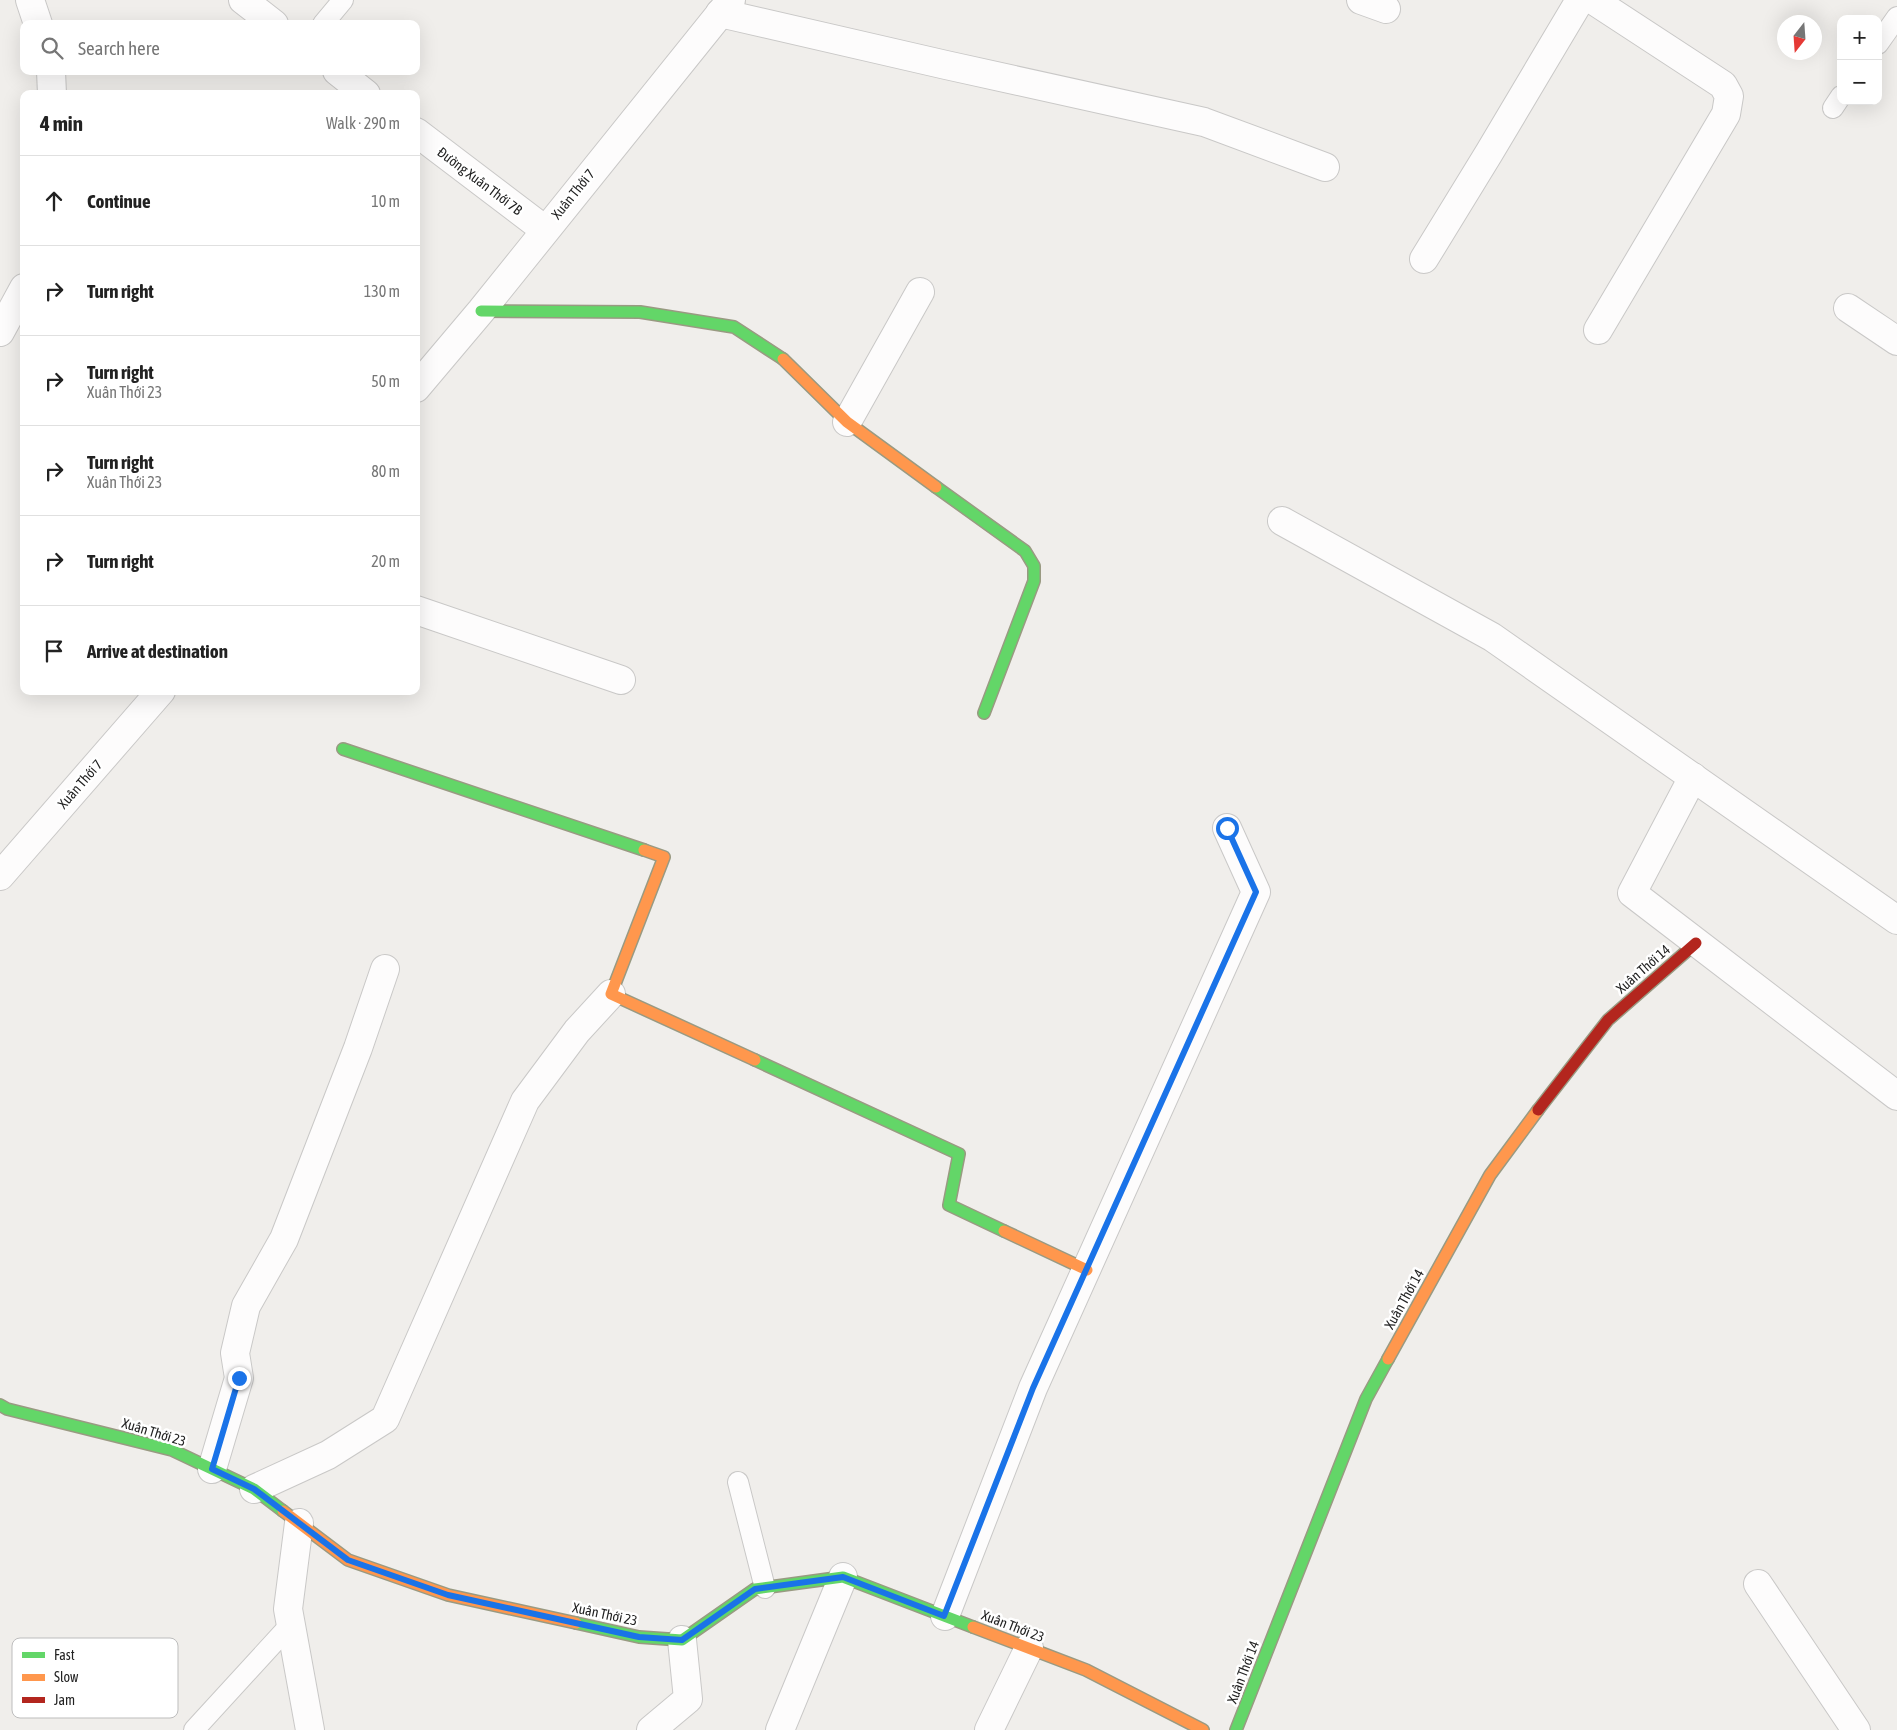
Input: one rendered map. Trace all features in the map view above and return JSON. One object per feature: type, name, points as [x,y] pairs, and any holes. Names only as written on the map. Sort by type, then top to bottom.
[{"type":"street","points":[[30,0],[37,20]]},
{"type":"street","points":[[243,0],[269,20]]},
{"type":"street","points":[[1424,259],[1580,0]]},
{"type":"street","points":[[1593,0],[1723,85],[1728,96],[1726,114],[1598,330]]},
{"type":"street","points":[[725,6],[936,63],[1204,122],[1325,167]]},
{"type":"street","name":"Xuân Thới 7","points":[[420,383],[481,311],[725,6]]},
{"type":"street","points":[[51,75],[52,90]]},
{"type":"street","points":[[342,75],[361,90]]},
{"type":"street","name":"Đường Xuân Thới 7B","points":[[420,135],[545,230]]},
{"type":"street","points":[[847,422],[920,292]]},
{"type":"street","points":[[0,332],[20,295]]},
{"type":"street","points":[[1848,308],[1897,342]]},
{"type":"street","points":[[481,311],[640,312],[734,327],[778,355],[847,422],[1024,551],[1034,566],[1034,581],[984,713]]},
{"type":"street","points":[[1282,521],[1492,637],[1897,920]]},
{"type":"street","points":[[420,611],[621,680]]},
{"type":"street","name":"Xuân Thới 7","points":[[0,876],[158,695]]},
{"type":"street","points":[[254,1489],[328,1454],[385,1419],[525,1101],[577,1032],[611,994],[664,857],[343,749]]},
{"type":"street","points":[[1693,777],[1632,893],[1897,1096]]},
{"type":"street","points":[[944,1616],[1033,1388],[1256,892],[1227,828]]},
{"type":"street","name":"Xuân Thới 14","points":[[1236,1730],[1366,1399],[1490,1175],[1608,1020],[1696,943]]},
{"type":"street","points":[[212,1469],[239,1378],[235,1353],[246,1306],[284,1239],[358,1048],[385,969]]},
{"type":"street","points":[[611,994],[958,1154],[949,1205],[1087,1270]]},
{"type":"street","name":"Xuân Thới 23","points":[[0,1405],[7,1409],[172,1450],[254,1489],[348,1560],[448,1595],[639,1637],[682,1640],[755,1589],[843,1577],[1086,1670],[1203,1730]]},
{"type":"street","points":[[299,1523],[288,1609],[310,1730]]},
{"type":"street","points":[[780,1730],[843,1577]]},
{"type":"street","points":[[1758,1584],[1856,1730]]},
{"type":"street","points":[[652,1730],[688,1699],[682,1640]]},
{"type":"street","points":[[989,1730],[1028,1648]]},
{"type":"lane","points":[[326,20],[343,0]]},
{"type":"lane","points":[[1882,38],[1897,17]]},
{"type":"lane","points":[[738,1482],[765,1588]]},
{"type":"lane","points":[[194,1730],[291,1624]]},
{"type":"traffic: fast","points":[[481,311],[640,312],[734,327],[783,359]]},
{"type":"traffic: fast","points":[[936,487],[1025,551],[1034,566],[1034,581],[984,713]]},
{"type":"traffic: fast","points":[[343,749],[644,850]]},
{"type":"traffic: fast","points":[[755,1060],[959,1154],[949,1205],[1004,1231]]},
{"type":"traffic: fast","points":[[1236,1730],[1366,1399],[1388,1359]]},
{"type":"traffic: fast","points":[[0,1405],[7,1409],[172,1450],[254,1489],[283,1511]]},
{"type":"traffic: fast","points":[[576,1623],[639,1637],[682,1640],[755,1589],[843,1577],[973,1627]]},
{"type":"traffic: slow","points":[[783,359],[847,422],[936,487]]},
{"type":"traffic: slow","points":[[644,850],[664,857],[611,994],[755,1060]]},
{"type":"traffic: slow","points":[[1388,1359],[1490,1175],[1538,1110]]},
{"type":"traffic: slow","points":[[1004,1231],[1087,1270]]},
{"type":"traffic: slow","points":[[283,1511],[348,1560],[448,1595],[576,1623]]},
{"type":"traffic: slow","points":[[973,1627],[1086,1670],[1203,1730]]},
{"type":"traffic: jam","points":[[1538,1110],[1608,1020],[1696,943]]},
{"type":"route","points":[[239,1378],[212,1469],[254,1489],[348,1560],[448,1595],[639,1637],[682,1640],[755,1589],[843,1577],[944,1616],[1033,1388],[1256,892],[1227,828]]}]
